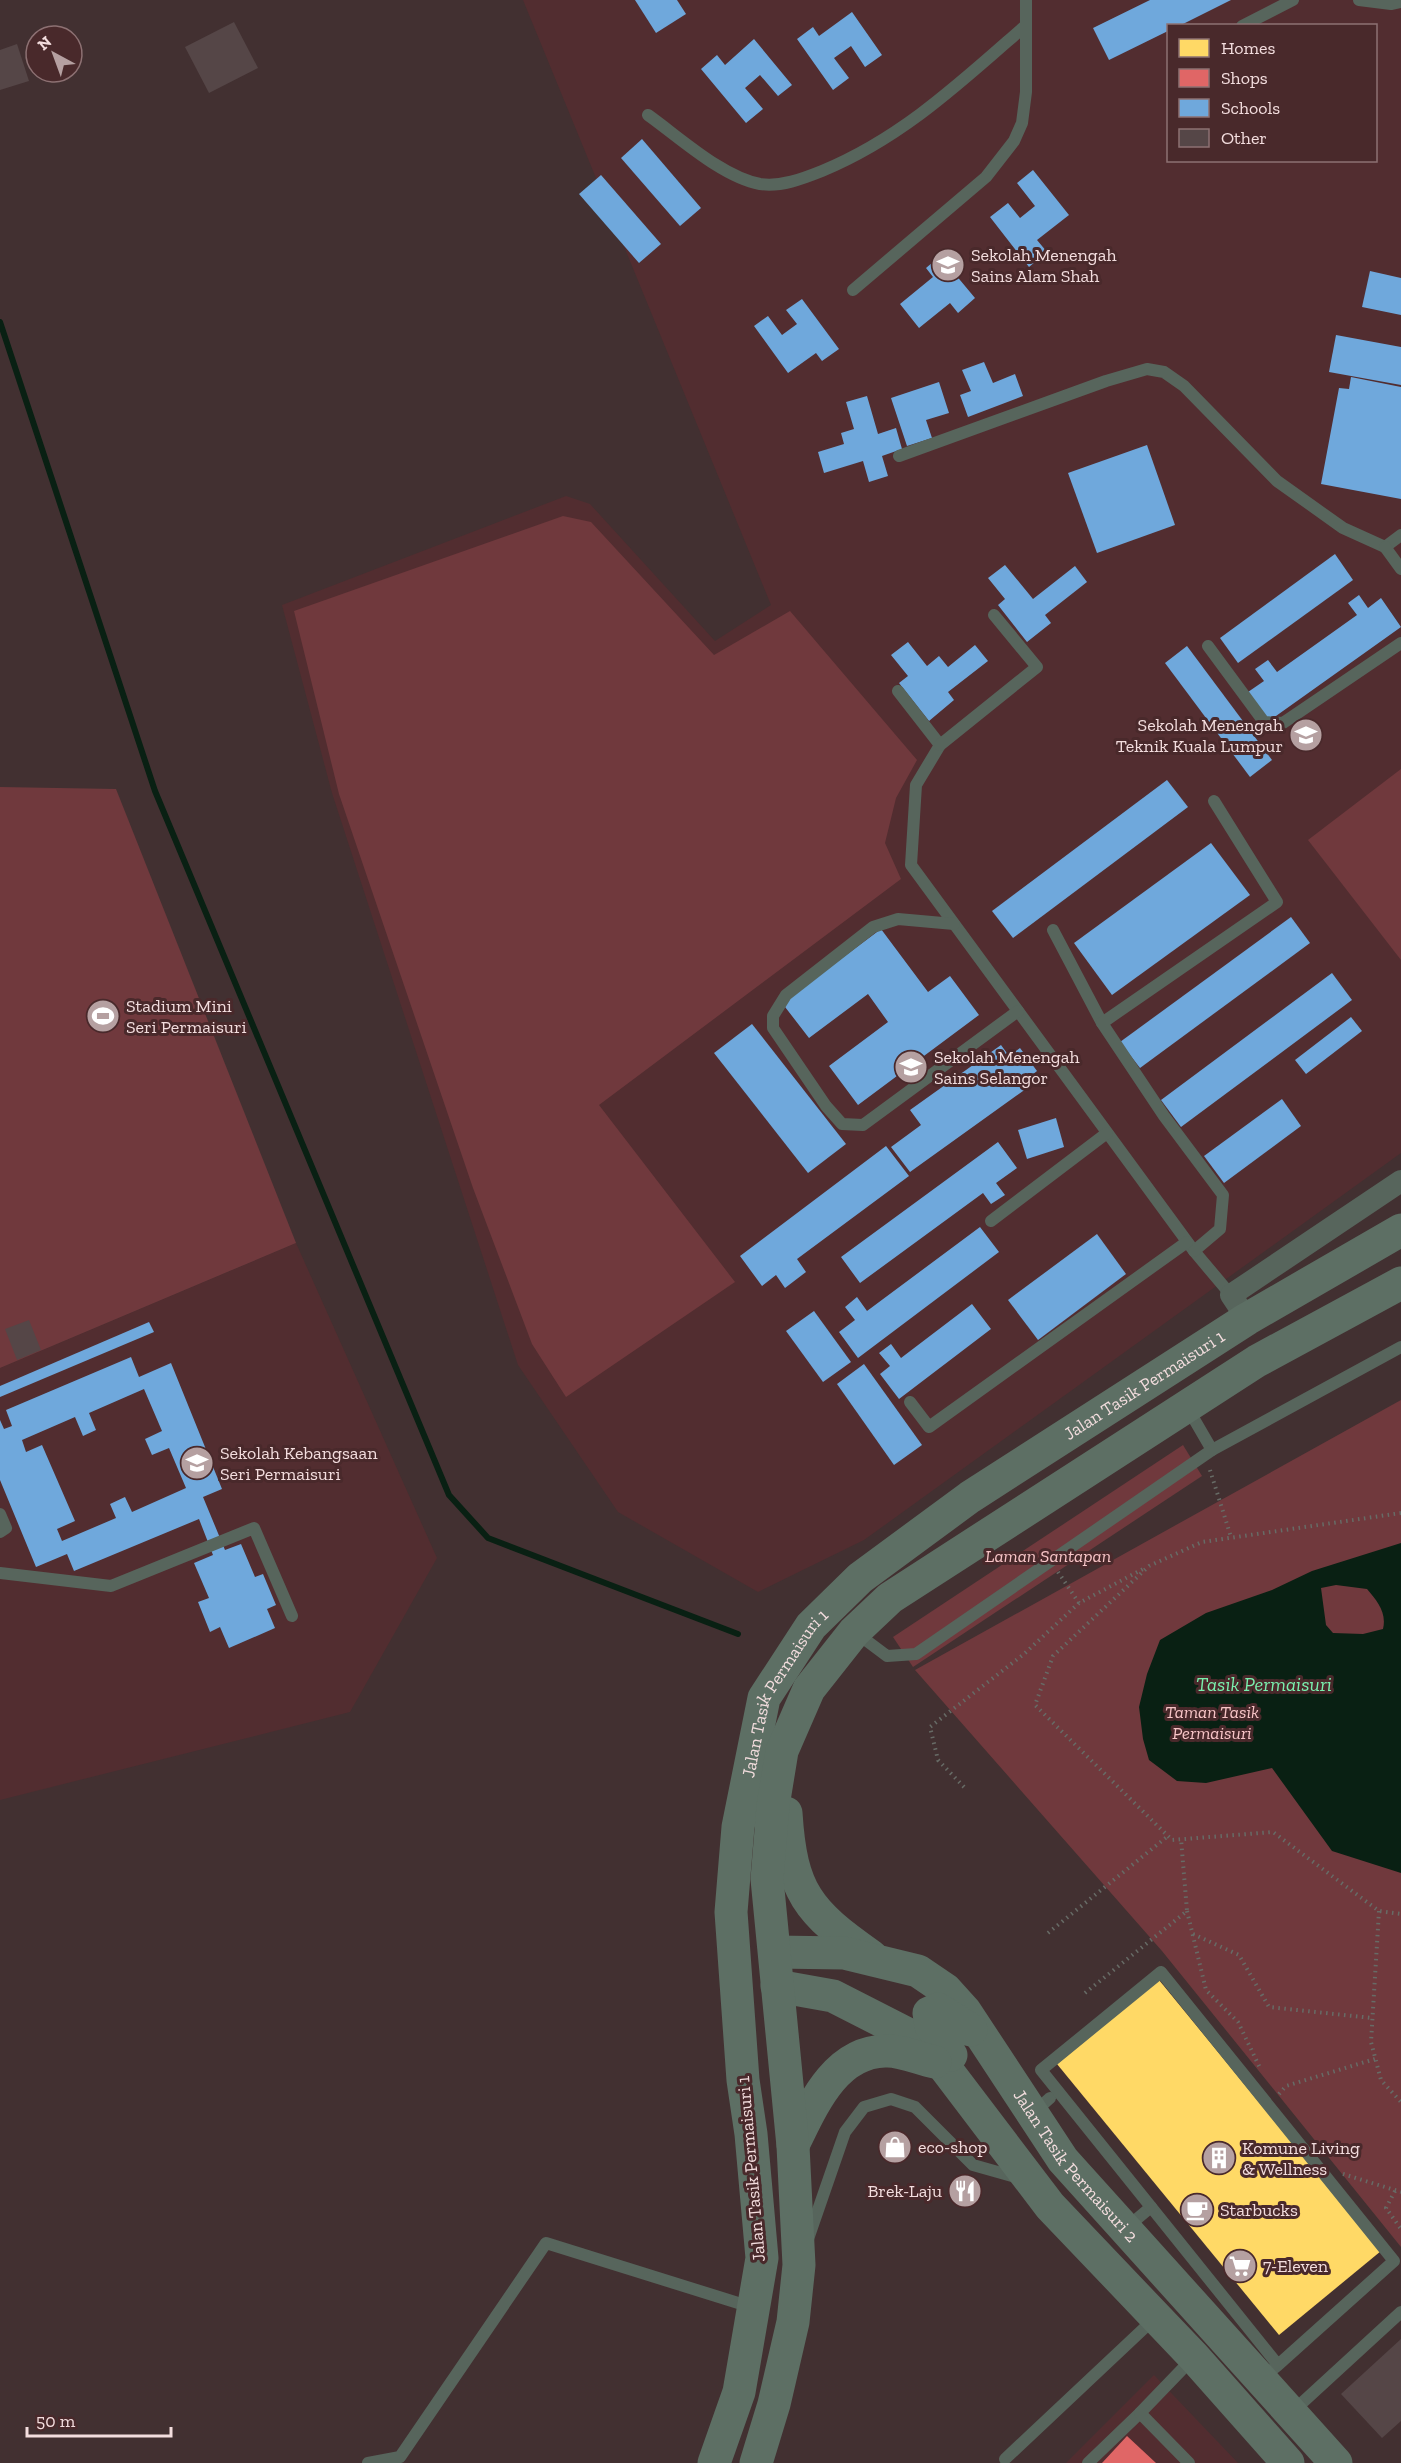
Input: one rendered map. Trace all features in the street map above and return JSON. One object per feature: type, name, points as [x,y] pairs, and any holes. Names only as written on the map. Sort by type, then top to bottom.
[{"type":"main road","name":"Jalan Tasik Permaisuri 1","points":[[714,2463],[739,2392],[762,2258],[751,2134],[743,2080],[731,1912],[738,1827],[764,1698],[812,1626],[860,1578],[1239,1307],[1401,1230]]},
{"type":"main road","name":"Jalan Tasik Permaisuri 1","points":[[756,2463],[774,2404],[794,2322],[799,2265],[793,2146],[771,1970],[767,1879],[772,1806],[782,1751],[809,1689],[854,1632],[890,1598],[1257,1361],[1401,1283]]},
{"type":"main road","points":[[1004,1476],[1025,1510]]},
{"type":"main road","points":[[782,1751],[788,1838],[795,1877],[808,1903],[831,1928],[880,1962]]},
{"type":"main road","points":[[738,1827],[746,1867],[752,1947],[771,1970],[754,1995],[759,2066],[751,2134]]},
{"type":"main road","name":"Jalan Tasik Permaisuri 2","points":[[771,1970],[844,1953],[918,1971],[946,1990],[982,2037],[1041,2106],[1063,2160],[1149,2238],[1269,2372],[1290,2414],[1336,2463]]},
{"type":"main road","name":"Jalan Tasik Permaisuri 2","points":[[771,1970],[833,1996],[927,2044],[1050,2206],[1194,2357],[1288,2463]]},
{"type":"main road","points":[[982,2037],[938,2009],[929,2013],[928,2019],[939,2039],[1015,2138],[1024,2171]]},
{"type":"main road","points":[[793,2146],[819,2093],[853,2058],[885,2050],[945,2065]]},
{"type":"street","points":[[1239,1307],[1401,1181]]},
{"type":"lane","points":[[853,290],[986,177],[1014,141],[1022,123],[1026,92],[1026,0]]},
{"type":"lane","points":[[1246,24],[1293,0]]},
{"type":"lane","points":[[1359,0],[1391,4],[1401,2]]},
{"type":"lane","points":[[648,116],[726,170],[760,184],[787,183],[839,164],[913,122],[1025,26]]},
{"type":"lane","points":[[899,456],[1106,381],[1148,369],[1164,372],[1184,386],[1277,481],[1343,528],[1385,547],[1401,569]]},
{"type":"lane","points":[[1385,547],[1401,535]]},
{"type":"lane","points":[[994,615],[1037,667],[939,745],[916,785],[910,865],[1190,1246],[1239,1307]]},
{"type":"lane","points":[[1208,646],[1264,722],[1283,723],[1401,643]]},
{"type":"lane","points":[[898,691],[939,745]]},
{"type":"lane","points":[[1102,1023],[1276,902],[1214,801]]},
{"type":"lane","points":[[954,924],[898,919],[873,927],[786,995],[773,1016],[773,1028],[826,1106],[842,1124],[863,1125],[1018,1011]]},
{"type":"lane","points":[[910,1402],[929,1427],[1190,1246],[1220,1229],[1222,1195],[1164,1116],[1102,1023],[1053,930]]},
{"type":"lane","points":[[991,1221],[1107,1133]]},
{"type":"lane","points":[[854,1632],[887,1656],[916,1654],[1212,1450],[1401,1347]]},
{"type":"lane","points":[[1186,1407],[1212,1450]]},
{"type":"lane","points":[[0,1514],[6,1528],[0,1532]]},
{"type":"lane","points":[[0,1573],[111,1586],[254,1528],[292,1616]]},
{"type":"lane","points":[[1149,2238],[1151,2207],[1041,2070],[1161,1972],[1394,2261],[1269,2372]]},
{"type":"lane","points":[[799,2265],[845,2132],[864,2107],[891,2099],[915,2107],[973,2165],[1024,2171]]},
{"type":"lane","points":[[1149,2238],[1151,2207]]},
{"type":"lane","points":[[369,2463],[400,2457],[546,2243],[755,2309]]},
{"type":"lane","points":[[1290,2414],[1401,2312]]},
{"type":"lane","points":[[1006,2462],[1156,2317]]},
{"type":"lane","points":[[1088,2463],[1194,2357]]},
{"type":"lane","points":[[1140,2413],[1189,2463]]},
{"type":"path","points":[[1215,1484],[1231,1537]]},
{"type":"path","points":[[964,1787],[938,1760],[930,1727],[1024,1654],[1079,1602],[1202,1542],[1401,1513]]},
{"type":"path","points":[[1149,1566],[1053,1656],[1035,1705],[1172,1840],[1273,1832],[1379,1911],[1401,1914]]},
{"type":"path","points":[[1061,1576],[1079,1602]]},
{"type":"path","points":[[1048,1934],[1168,1835]]},
{"type":"path","points":[[1180,1839],[1187,1911],[1206,1990],[1238,2022],[1266,2080]]},
{"type":"path","points":[[1085,1994],[1187,1911]]},
{"type":"path","points":[[1379,1911],[1371,2042],[1381,2080],[1401,2102]]},
{"type":"path","points":[[1192,1934],[1239,1955],[1269,2007],[1372,2018]]},
{"type":"path","points":[[1270,2089],[1275,2099],[1286,2086],[1375,2059]]},
{"type":"path","points":[[1363,2181],[1401,2192]]},
{"type":"path","points":[[1395,2191],[1386,2208],[1401,2229]]},
{"type":"shaded area","name":"Sekolah Menengah Sains Selangor","points":[[523,0],[1401,0],[1401,1153],[864,1540],[758,1592],[618,1512],[518,1365],[332,793],[282,605],[566,496],[590,504],[715,641],[771,605]]},
{"type":"shaded area","name":"Sekolah Kebangsaan Seri Permaisuri","points":[[296,1243],[437,1558],[350,1712],[0,1800],[0,1368]]},
{"type":"shaded area","points":[[1154,2375],[1238,2463],[1066,2463]]},
{"type":"green space","points":[[563,516],[591,522],[714,655],[790,611],[917,760],[896,798],[885,843],[901,879],[599,1105],[735,1282],[566,1397],[532,1344],[473,1188],[339,794],[294,611]]},
{"type":"green space","points":[[1401,769],[1401,960],[1308,840]]},
{"type":"green space","name":"Stadium Mini Seri Permaisuri","points":[[0,787],[116,789],[296,1243],[0,1368]]},
{"type":"green space","name":"Taman Tasik Permaisuri","points":[[1401,1400],[1401,2247],[1162,1951],[915,1670]]},
{"type":"green space","name":"Laman Santapan","points":[[1183,1445],[1202,1476],[913,1667],[893,1637]]},
{"type":"water","name":"Tasik Permaisuri","points":[[1401,1543],[1401,1873],[1332,1851],[1272,1768],[1206,1783],[1177,1781],[1149,1760],[1143,1739],[1139,1707],[1147,1674],[1160,1640],[1206,1613],[1272,1590],[1312,1571]],"holes":[[[1336,1585],[1367,1589],[1378,1602],[1384,1617],[1383,1629],[1363,1634],[1333,1633],[1326,1625],[1321,1588]]]},
{"type":"building: Homes","name":"Komune Living & Wellness","points":[[1159,1980],[1381,2251],[1279,2335],[1057,2064]]},
{"type":"building: Shops","points":[[1127,2436],[1156,2463],[1102,2463]]},
{"type":"building: Schools","points":[[635,0],[677,0],[686,14],[656,33]]},
{"type":"building: Schools","points":[[1150,0],[1231,0],[1183,24],[1167,24],[1167,31],[1109,60],[1093,28]]},
{"type":"building: Schools","points":[[852,12],[882,55],[865,67],[851,46],[834,58],[849,78],[833,90],[797,39],[813,27],[819,36]]},
{"type":"building: Schools","points":[[754,39],[792,85],[778,96],[760,75],[745,88],[763,109],[746,123],[701,69],[717,55],[725,65]]},
{"type":"building: Schools","points":[[642,139],[701,208],[680,226],[621,158]]},
{"type":"building: Schools","points":[[1033,170],[1069,215],[1037,240],[1047,252],[1029,267],[990,217],[1008,203],[1020,218],[1035,206],[1017,183]]},
{"type":"building: Schools","points":[[601,175],[661,244],[639,263],[579,194]]},
{"type":"building: Schools","points":[[940,256],[975,298],[958,313],[950,303],[919,328],[900,304],[933,277],[926,268]]},
{"type":"building: Schools","points":[[1370,271],[1401,278],[1401,315],[1362,307]]},
{"type":"building: Schools","points":[[802,299],[839,349],[822,361],[816,353],[788,373],[754,326],[768,316],[782,335],[797,324],[786,310]]},
{"type":"building: Schools","points":[[1336,335],[1401,347],[1401,385],[1329,372]]},
{"type":"building: Schools","points":[[984,362],[993,383],[1015,374],[1023,396],[968,417],[960,395],[971,391],[962,370]]},
{"type":"building: Schools","points":[[1351,377],[1401,387],[1401,499],[1321,484],[1339,388],[1349,389]]},
{"type":"building: Schools","points":[[939,382],[949,413],[926,420],[932,438],[907,446],[891,398]]},
{"type":"building: Schools","points":[[867,396],[878,434],[896,428],[902,449],[882,456],[888,476],[869,482],[863,461],[824,473],[818,452],[844,444],[841,433],[854,429],[846,402]]},
{"type":"building: Schools","points":[[1147,445],[1175,525],[1097,553],[1068,473]]},
{"type":"building: Schools","points":[[1335,554],[1353,580],[1238,663],[1220,638]]},
{"type":"building: Schools","points":[[1005,565],[1033,599],[1075,566],[1087,582],[1045,615],[1051,623],[1027,642],[998,605],[1005,599],[988,578]]},
{"type":"building: Schools","points":[[1359,595],[1368,608],[1381,598],[1401,627],[1269,721],[1248,692],[1264,681],[1255,669],[1268,660],[1277,672],[1357,615],[1348,603]]},
{"type":"building: Schools","points":[[908,642],[927,666],[939,656],[948,667],[975,645],[988,661],[948,692],[954,700],[929,721],[899,683],[908,676],[891,655]]},
{"type":"building: Schools","points":[[1187,646],[1272,760],[1250,777],[1165,663]]},
{"type":"building: Schools","points":[[1167,780],[1188,807],[1013,938],[992,911]]},
{"type":"building: Schools","points":[[1211,843],[1250,895],[1112,995],[1074,943]]},
{"type":"building: Schools","points":[[1291,917],[1310,943],[1140,1068],[1120,1042]]},
{"type":"building: Schools","points":[[881,929],[928,992],[950,976],[979,1015],[858,1105],[829,1066],[888,1022],[868,994],[809,1038],[782,1003]]},
{"type":"building: Schools","points":[[1332,973],[1352,1000],[1181,1127],[1161,1100]]},
{"type":"building: Schools","points":[[1351,1017],[1362,1031],[1306,1074],[1295,1060]]},
{"type":"building: Schools","points":[[752,1024],[846,1144],[808,1173],[714,1053]]},
{"type":"building: Schools","points":[[1001,1045],[1009,1056],[1020,1048],[1037,1071],[1026,1080],[1030,1086],[910,1172],[891,1147],[921,1125],[910,1110]]},
{"type":"building: Schools","points":[[1282,1099],[1301,1126],[1224,1183],[1204,1156]]},
{"type":"building: Schools","points":[[1056,1118],[1064,1147],[1027,1159],[1018,1130]]},
{"type":"building: Schools","points":[[998,1142],[1017,1168],[996,1183],[1005,1195],[991,1204],[983,1193],[860,1283],[841,1257]]},
{"type":"building: Schools","points":[[886,1146],[909,1176],[797,1259],[806,1272],[785,1288],[776,1275],[762,1286],[740,1256]]},
{"type":"building: Schools","points":[[980,1227],[999,1252],[858,1358],[839,1332],[855,1320],[845,1307],[857,1297],[867,1311]]},
{"type":"building: Schools","points":[[1097,1234],[1126,1274],[1038,1340],[1008,1300]]},
{"type":"building: Schools","points":[[972,1304],[991,1329],[899,1399],[880,1374],[890,1366],[879,1353],[891,1344],[901,1358]]},
{"type":"building: Schools","points":[[814,1311],[851,1362],[823,1382],[786,1331]]},
{"type":"building: Schools","points":[[149,1322],[154,1332],[0,1397],[0,1386]]},
{"type":"building: Schools","points":[[131,1357],[139,1377],[171,1363],[222,1489],[203,1497],[225,1550],[241,1544],[255,1577],[263,1574],[276,1605],[267,1609],[275,1628],[229,1648],[220,1627],[210,1632],[198,1602],[209,1598],[194,1563],[213,1555],[199,1519],[74,1571],[67,1554],[36,1567],[0,1480],[0,1420],[4,1429],[12,1426],[6,1410]],"holes":[[[144,1389],[162,1431],[145,1439],[152,1455],[169,1448],[186,1488],[132,1512],[125,1497],[110,1504],[116,1518],[62,1541],[57,1529],[75,1521],[42,1445],[26,1452],[22,1440],[75,1417],[83,1436],[96,1430],[89,1413]]]},
{"type":"building: Schools","points":[[864,1364],[922,1445],[894,1465],[837,1384]]},
{"type":"building: Other","points":[[234,22],[258,68],[209,93],[185,47]]},
{"type":"building: Other","points":[[17,44],[24,66],[24,83],[0,90],[0,50]]},
{"type":"building: Other","points":[[29,1320],[41,1350],[17,1360],[5,1329]]},
{"type":"building: Other","points":[[1401,2339],[1401,2421],[1382,2438],[1341,2394]]},
{"type":"waterway","points":[[0,322],[155,791],[449,1495],[488,1538],[738,1634]]},
{"type":"place","name":"Sekolah Menengah Sains Alam Shah","points":[[948,265]]},
{"type":"place","name":"Sekolah Menengah Teknik Kuala Lumpur","points":[[1306,735]]},
{"type":"place","name":"Stadium Mini Seri Permaisuri","points":[[103,1016]]},
{"type":"place","name":"Sekolah Menengah Sains Selangor","points":[[911,1067]]},
{"type":"place","name":"Sekolah Kebangsaan Seri Permaisuri","points":[[197,1463]]},
{"type":"place","name":"eco-shop","points":[[895,2147]]},
{"type":"place","name":"Komune Living & Wellness","points":[[1219,2158]]},
{"type":"place","name":"Brek-Laju","points":[[965,2191]]},
{"type":"place","name":"Starbucks","points":[[1197,2210]]},
{"type":"place","name":"7-Eleven","points":[[1240,2266]]}]
